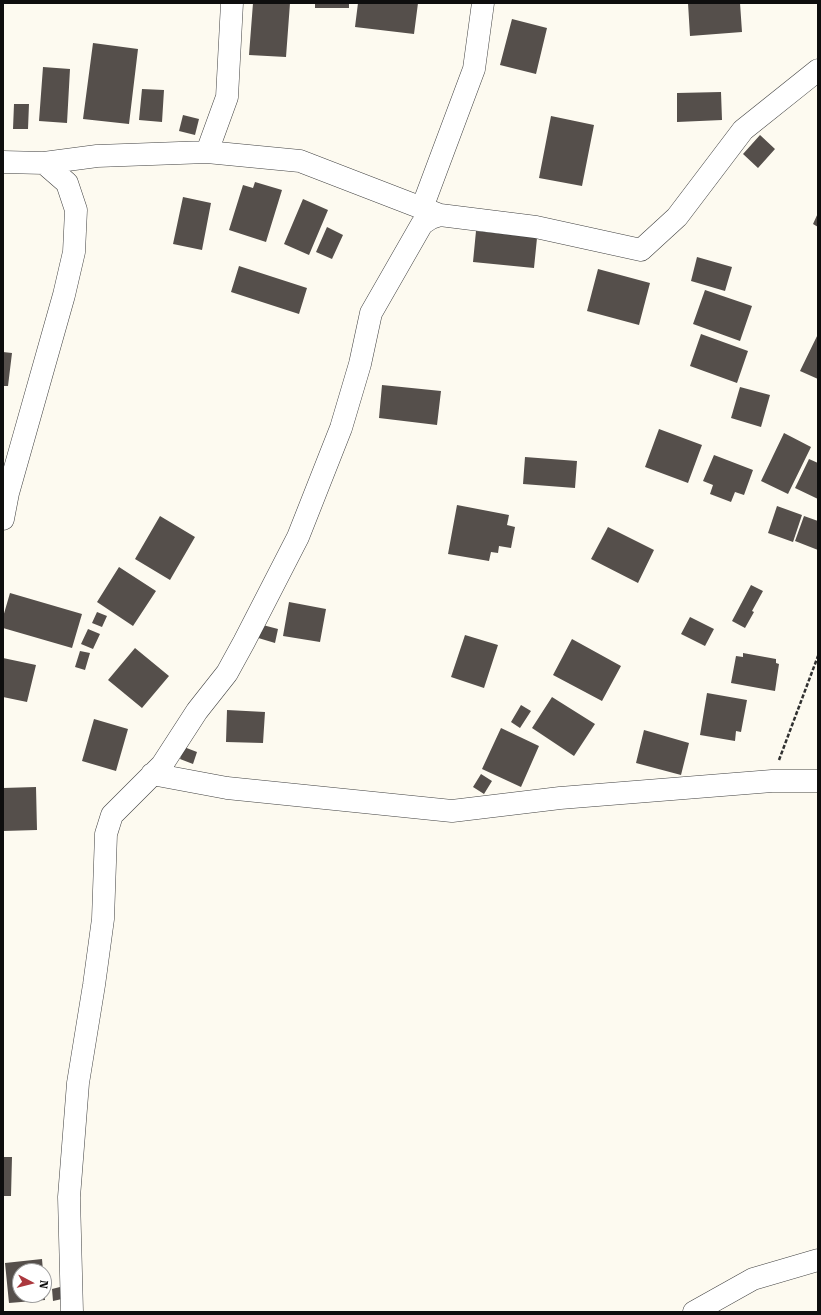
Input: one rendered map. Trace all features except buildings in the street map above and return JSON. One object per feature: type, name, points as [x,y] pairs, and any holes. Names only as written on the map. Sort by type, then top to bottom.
[{"type":"street","points":[[207,152],[227,97],[232,3]]},
{"type":"street","points":[[72,1312],[69,1197],[78,1083],[103,919],[106,834],[112,815],[162,765],[197,712],[227,672],[298,537],[341,428],[360,364],[371,313],[422,224],[431,218],[431,211],[474,69],[483,3]]},
{"type":"street","points":[[3,162],[44,163],[97,156],[207,152],[300,161],[431,211],[536,227],[641,250],[677,217],[743,130],[818,70]]},
{"type":"street","points":[[3,519],[8,492],[64,295],[74,252],[76,210],[67,183],[44,163]]},
{"type":"street","points":[[152,774],[227,788],[452,811],[560,798],[772,781],[818,781]]},
{"type":"street","points":[[694,1312],[753,1279],[818,1260]]},
{"type":"path","points":[[772,781],[818,656]]}]
